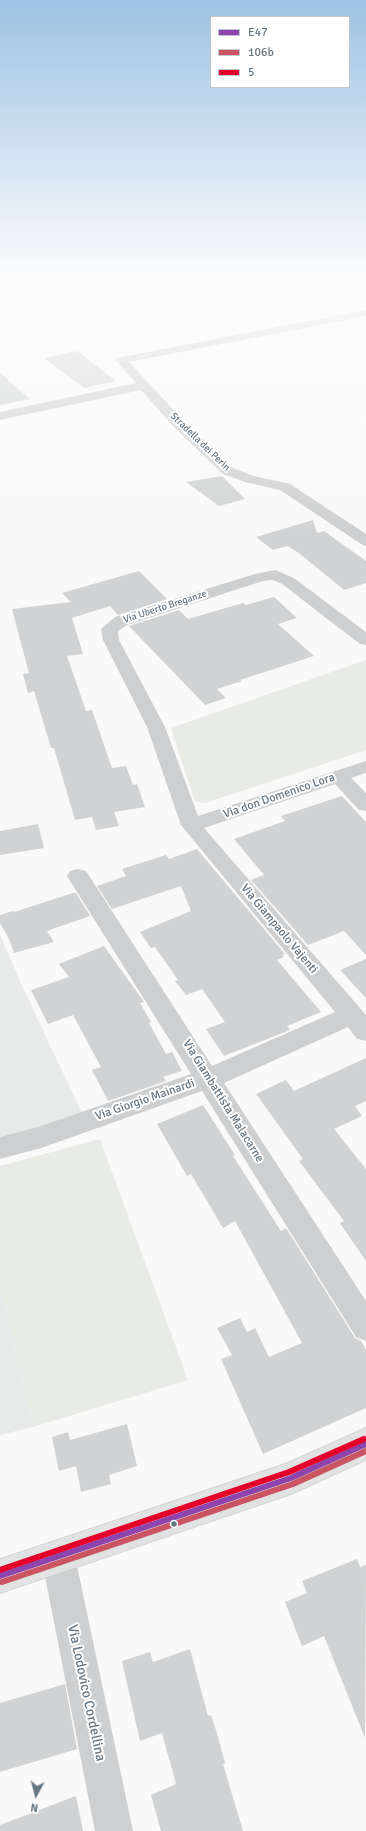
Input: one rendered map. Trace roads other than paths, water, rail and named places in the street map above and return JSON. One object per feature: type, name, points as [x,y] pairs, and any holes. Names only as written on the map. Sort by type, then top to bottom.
[{"type":"main road","points":[[0,1576],[291,1478],[366,1444]]},
{"type":"street","name":"Stradella dei Perin","points":[[122,361],[179,424],[228,471],[250,479],[285,487],[366,541]]},
{"type":"street","points":[[0,416],[145,385]]},
{"type":"street","name":"Via Uberto Breganze","points":[[191,826],[156,727],[111,640],[109,629],[121,621],[248,580],[275,575],[288,581],[366,640]]},
{"type":"street","name":"Via don Domenico Lora","points":[[191,826],[366,767]]},
{"type":"street","points":[[338,776],[366,805]]},
{"type":"street","name":"Via Giampaolo Vajenti","points":[[191,826],[359,1023]]},
{"type":"street","name":"Via Giambattista Malacarne","points":[[78,876],[209,1078],[366,1326]]},
{"type":"street","name":"Via Giorgio Mainardi","points":[[0,1148],[41,1136],[209,1078],[359,1023]]},
{"type":"street","name":"Via Lodovico Cordellina","points":[[58,1556],[114,1831]]}]
